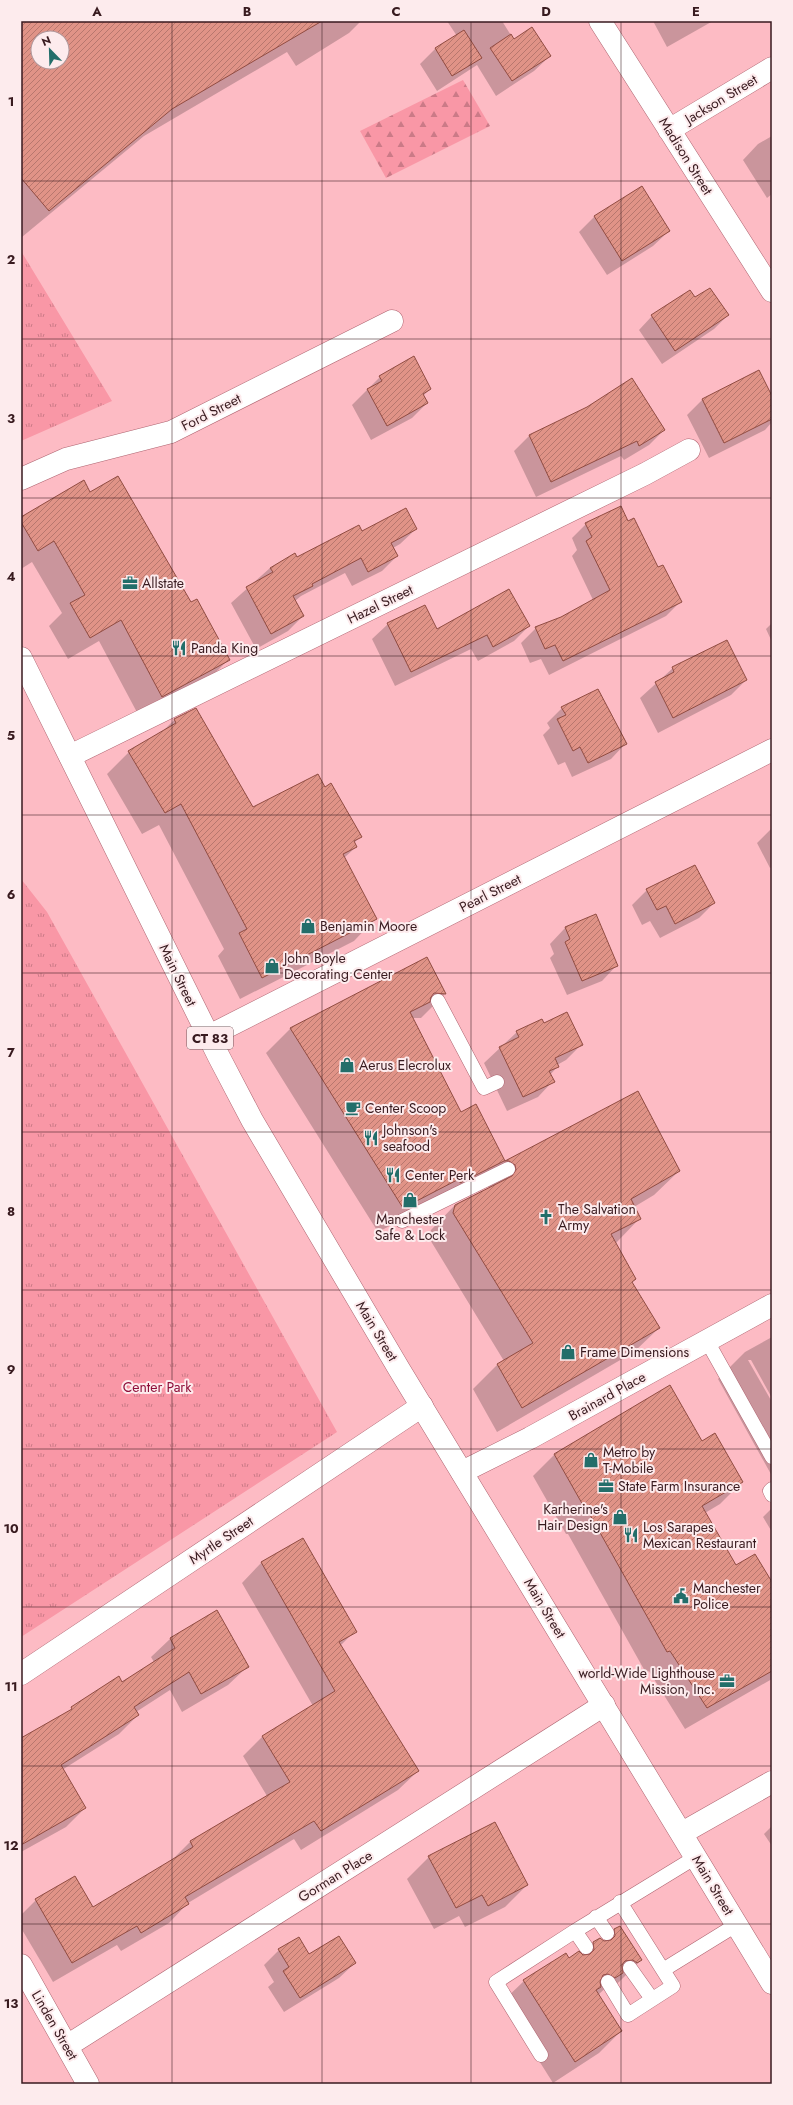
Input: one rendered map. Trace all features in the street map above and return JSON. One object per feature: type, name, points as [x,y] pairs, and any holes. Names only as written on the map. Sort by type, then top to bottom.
[{"type":"street","name":"Madison Street","points":[[600,21],[772,291]]},
{"type":"street","name":"Jackson Street","points":[[669,130],[772,68]]},
{"type":"street","name":"Ford Street","points":[[21,479],[66,459],[171,432],[392,322]]},
{"type":"street","name":"Hazel Street","points":[[70,756],[646,474],[689,450]]},
{"type":"street","name":"Main Street","points":[[21,658],[252,1120],[422,1406],[772,1983]]},
{"type":"street","name":"Pearl Street","points":[[209,1036],[772,750]]},
{"type":"street","name":"Brainard Place","points":[[462,1472],[530,1438],[772,1305]]},
{"type":"street","name":"Myrtle Street","points":[[21,1674],[422,1406]]},
{"type":"street","name":"Gorman Place","points":[[67,2046],[604,1705]]},
{"type":"street","points":[[682,1833],[772,1782]]},
{"type":"street","name":"Linden Street","points":[[21,1965],[88,2084]]},
{"type":"lane","points":[[438,1001],[484,1088],[497,1082]]},
{"type":"lane","points":[[402,1221],[508,1169]]},
{"type":"lane","points":[[707,1341],[772,1456]]},
{"type":"lane","points":[[772,1489],[770,1491],[772,1495]]},
{"type":"lane","points":[[541,2055],[496,1982],[620,1902],[696,1856]]},
{"type":"lane","points":[[608,1982],[628,2015],[673,1986],[620,1902]]},
{"type":"lane","points":[[596,1918],[607,1933]]},
{"type":"lane","points":[[663,1970],[736,1925]]},
{"type":"lane","points":[[575,1931],[586,1947]]},
{"type":"lane","points":[[630,1968],[652,1999]]},
{"type":"green space","points":[[463,80],[490,126],[386,178],[360,131]]},
{"type":"green space","points":[[21,251],[112,401],[21,441]]},
{"type":"green space","name":"Center Park","points":[[21,879],[47,912],[337,1432],[21,1637]]},
{"type":"building","points":[[21,21],[322,21],[172,109],[49,211],[21,178]]},
{"type":"building","points":[[532,27],[551,56],[512,81],[490,48],[511,34],[514,39]]},
{"type":"building","points":[[464,30],[482,58],[452,76],[435,48]]},
{"type":"building","points":[[642,186],[670,231],[622,261],[594,216]]},
{"type":"building","points":[[710,288],[729,315],[675,351],[651,315],[690,290],[695,297]]},
{"type":"building","points":[[414,356],[431,389],[423,394],[428,403],[387,426],[367,389],[382,381],[379,376]]},
{"type":"building","points":[[759,370],[772,396],[772,419],[724,443],[702,399]]},
{"type":"building","points":[[632,378],[665,430],[639,446],[637,441],[551,482],[529,435],[587,407]]},
{"type":"building","points":[[118,476],[191,602],[197,599],[230,660],[162,697],[121,620],[90,638],[70,603],[85,595],[54,541],[38,551],[21,522],[21,517],[84,480],[90,492]]},
{"type":"building","points":[[621,506],[628,521],[634,518],[658,567],[663,565],[682,602],[563,661],[555,645],[545,649],[535,627],[561,617],[610,590],[586,541],[592,537],[585,523]]},
{"type":"building","points":[[406,508],[417,529],[391,543],[398,556],[368,572],[361,558],[312,584],[313,586],[293,596],[304,616],[271,634],[246,587],[273,572],[270,568],[295,553],[297,557],[359,525],[362,531]]},
{"type":"building","points":[[509,589],[530,626],[493,647],[487,635],[411,672],[387,623],[425,605],[437,629]]},
{"type":"building","points":[[727,640],[747,680],[673,718],[655,682],[674,672],[672,667]]},
{"type":"building","points":[[598,689],[627,744],[588,763],[580,747],[573,751],[557,719],[566,715],[561,707]]},
{"type":"building","points":[[196,708],[253,807],[318,774],[325,787],[331,783],[362,837],[354,841],[357,847],[343,854],[377,919],[262,978],[239,933],[247,929],[181,804],[165,813],[128,751],[176,723],[174,719]]},
{"type":"building","points":[[695,865],[715,903],[675,924],[666,906],[657,910],[646,889]]},
{"type":"building","points":[[596,914],[618,966],[582,981],[565,942],[570,939],[565,927]]},
{"type":"building","points":[[427,957],[446,994],[434,993],[430,1002],[410,1012],[461,1112],[476,1104],[505,1161],[460,1183],[461,1178],[403,1208],[290,1028]]},
{"type":"building","points":[[567,1012],[583,1045],[555,1058],[559,1067],[549,1071],[555,1082],[523,1097],[499,1047],[519,1037],[516,1031],[542,1019],[544,1023]]},
{"type":"building","name":"The Salvation Army","points":[[638,1091],[680,1171],[631,1199],[641,1219],[611,1234],[636,1279],[632,1282],[660,1328],[522,1408],[497,1364],[533,1343],[453,1213],[455,1205],[512,1176],[516,1170],[515,1165],[509,1161],[505,1161]]},
{"type":"building","points":[[670,1385],[702,1441],[715,1433],[743,1482],[702,1506],[736,1565],[755,1554],[772,1582],[772,1671],[707,1708],[670,1651],[667,1652],[554,1454]]},
{"type":"building","points":[[303,1538],[357,1632],[339,1642],[419,1771],[321,1831],[314,1821],[185,1897],[189,1904],[141,1933],[137,1926],[72,1963],[35,1899],[75,1876],[93,1907],[193,1847],[190,1841],[290,1782],[262,1736],[335,1691],[261,1562]]},
{"type":"building","points":[[217,1610],[249,1667],[201,1694],[189,1672],[134,1707],[139,1715],[61,1765],[86,1808],[21,1845],[21,1738],[72,1709],[71,1707],[119,1676],[122,1682],[175,1648],[170,1638]]},
{"type":"building","points":[[495,1822],[528,1885],[488,1906],[482,1895],[456,1908],[428,1856]]},
{"type":"building","points":[[620,1926],[642,1960],[637,1963],[633,1960],[625,1961],[622,1965],[623,1973],[615,1978],[608,1974],[603,1975],[600,1982],[601,1987],[596,1990],[622,2031],[575,2062],[523,1980],[566,1953],[569,1958],[579,1951],[583,1955],[590,1954],[594,1950],[593,1942],[600,1938],[604,1941],[611,1940],[615,1936],[614,1929]]},
{"type":"building","points":[[339,1936],[356,1963],[300,1998],[283,1971],[289,1967],[278,1949],[299,1937],[309,1954]]},
{"type":"place","name":"Allstate","points":[[130,583]]},
{"type":"place","name":"Panda King","points":[[179,648]]},
{"type":"place","name":"Benjamin Moore","points":[[308,926]]},
{"type":"place","name":"John Boyle Decorating Center","points":[[272,966]]},
{"type":"place","name":"Aerus Elecrolux","points":[[347,1065]]},
{"type":"place","name":"Center Scoop","points":[[353,1108]]},
{"type":"place","name":"Johnson's seafood","points":[[371,1138]]},
{"type":"place","name":"Center Perk","points":[[393,1175]]},
{"type":"place","name":"Manchester Safe & Lock","points":[[410,1200]]},
{"type":"place","name":"The Salvation Army","points":[[546,1217]]},
{"type":"place","name":"Frame Dimensions","points":[[568,1352]]},
{"type":"place","name":"Metro by T-Mobile","points":[[591,1460]]},
{"type":"place","name":"State Farm Insurance","points":[[606,1486]]},
{"type":"place","name":"Karherine's Hair Design","points":[[620,1517]]},
{"type":"place","name":"Los Sarapes Mexican Restaurant","points":[[631,1535]]},
{"type":"place","name":"Manchester Police","points":[[681,1596]]},
{"type":"place","name":"world-Wide Lighthouse Mission, Inc.","points":[[727,1681]]}]
